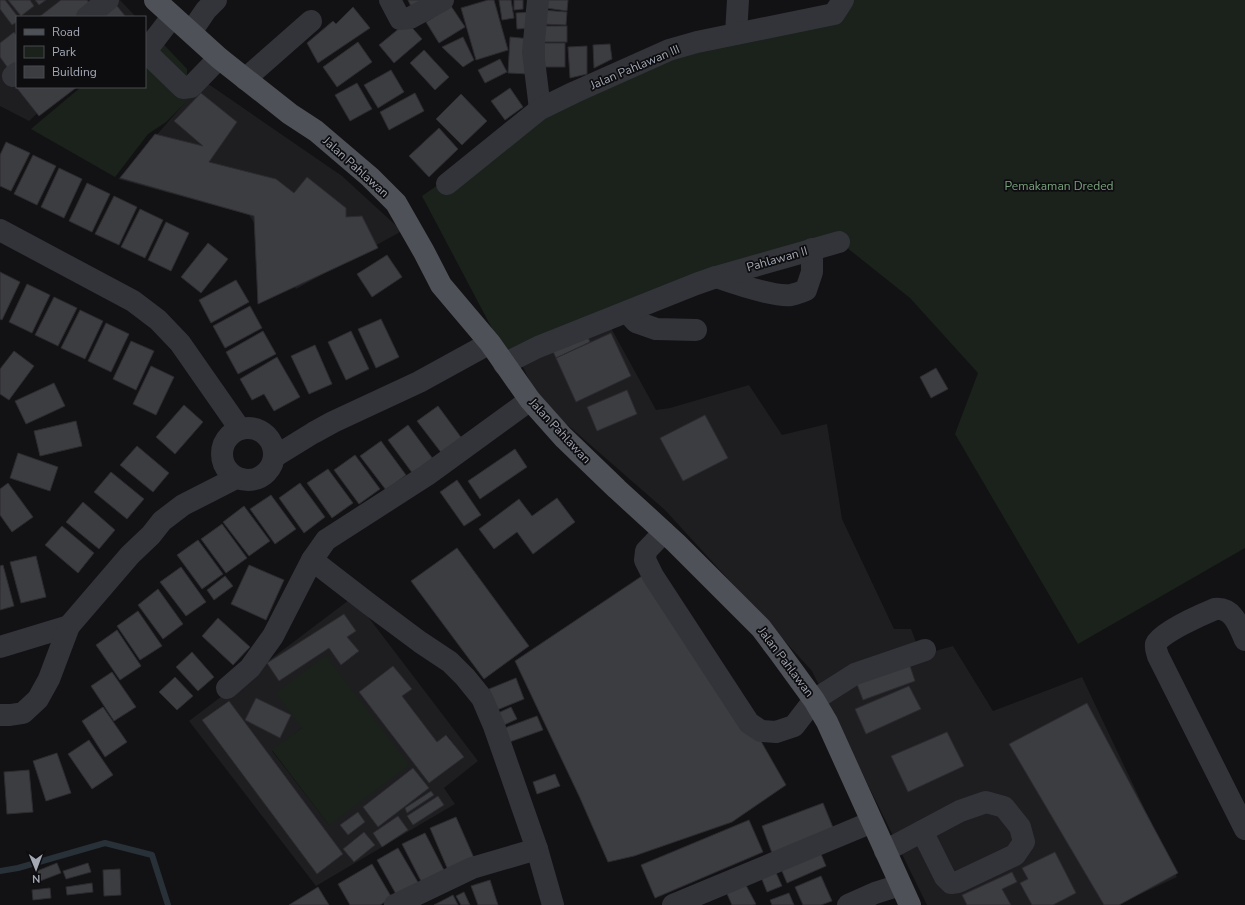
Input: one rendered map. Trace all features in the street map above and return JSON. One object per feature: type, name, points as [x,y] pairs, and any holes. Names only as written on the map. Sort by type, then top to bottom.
[{"type":"main road","name":"Jalan Pahlawan","points":[[155,0],[244,79],[316,132],[370,177],[396,203],[441,285],[490,344],[530,400],[563,437],[718,584],[761,628],[814,700],[827,722],[910,905]]},
{"type":"street","points":[[88,16],[108,0]]},
{"type":"street","points":[[191,32],[206,10],[216,0]]},
{"type":"street","points":[[390,0],[400,19],[410,18],[443,0]]},
{"type":"street","points":[[538,0],[533,52],[540,109]]},
{"type":"street","points":[[736,34],[738,0]]},
{"type":"street","name":"Jalan Pahlawan III","points":[[447,184],[540,109],[575,92],[669,50],[697,42],[834,14],[843,0]]},
{"type":"street","points":[[172,16],[149,47],[149,55],[182,88],[191,87],[219,58]]},
{"type":"street","points":[[244,79],[311,21]]},
{"type":"street","points":[[0,230],[133,301],[158,320],[180,343],[240,429]]},
{"type":"street","name":"Pahlawan II","points":[[504,364],[538,347],[716,277],[839,242]]},
{"type":"street","points":[[716,277],[777,294],[790,295],[798,293],[806,290],[812,272],[812,250]]},
{"type":"street","points":[[627,312],[636,322],[656,329],[696,330]]},
{"type":"street","points":[[274,457],[333,422],[419,382],[490,344]]},
{"type":"street","points":[[227,688],[250,668],[273,636],[312,560],[326,540],[426,475],[530,400]]},
{"type":"street","points":[[250,428],[260,431],[268,437],[273,447],[274,457],[271,467],[265,475],[256,479],[246,481],[236,478],[228,473],[221,457],[225,440],[231,433],[240,429],[250,428]]},
{"type":"street","points":[[0,715],[23,713],[38,699],[49,679],[69,626],[130,555],[151,535],[162,521],[183,505],[236,478]]},
{"type":"street","points":[[664,532],[646,551],[645,560],[653,576],[749,723],[762,731],[776,732],[794,726],[814,700],[855,674],[925,650]]},
{"type":"street","points":[[312,560],[420,642],[450,662],[465,677],[482,698],[494,726],[537,849],[553,905]]},
{"type":"street","points":[[1245,640],[1236,620],[1225,610],[1214,609],[1181,625],[1159,639],[1156,646],[1158,656],[1245,829]]},
{"type":"street","points":[[0,647],[69,626]]},
{"type":"street","points":[[673,905],[872,822]]},
{"type":"street","points":[[885,851],[922,831]]},
{"type":"street","points":[[395,905],[472,868],[537,849]]},
{"type":"street","points":[[848,905],[875,893],[900,885]]},
{"type":"shaded area","points":[[0,0],[120,0],[135,16],[16,16],[16,88],[64,88],[29,121],[0,106]]},
{"type":"shaded area","points":[[204,81],[342,176],[402,231],[296,289],[249,215],[118,179]]},
{"type":"shaded area","points":[[610,326],[656,410],[670,408],[749,385],[782,435],[827,424],[842,519],[894,629],[911,629],[921,655],[953,646],[993,711],[1082,677],[1177,877],[1117,905],[927,905],[812,671],[665,510],[539,400],[521,363]]},
{"type":"shaded area","points":[[353,597],[478,761],[444,788],[455,804],[316,886],[189,721]],"holes":[[[344,614],[355,631],[347,637],[359,651],[341,665],[329,648],[279,681],[267,663]],[[393,666],[411,689],[402,696],[437,742],[447,735],[463,757],[429,783],[359,692]],[[256,698],[291,716],[280,737],[245,720]],[[228,701],[343,854],[317,874],[202,720]],[[302,728],[329,825],[272,751]],[[413,768],[429,788],[378,827],[363,807]],[[431,791],[434,795],[407,812],[405,808]],[[444,805],[413,825],[407,816]],[[358,812],[365,822],[348,835],[341,825]],[[398,816],[407,830],[382,847],[373,833]],[[364,832],[375,845],[354,862],[343,849]]]},
{"type":"green space","name":"Pemakaman Dreded","points":[[838,0],[1245,0],[1245,548],[1078,644],[955,434],[978,373],[910,298],[846,247],[505,353],[422,196],[579,87],[835,13]]},
{"type":"green space","points":[[149,29],[187,69],[187,78],[198,90],[166,122],[148,134],[115,177],[31,129],[80,88],[146,88],[146,32]]},
{"type":"green space","points":[[326,656],[409,765],[329,825],[272,750],[302,728],[276,693]]},
{"type":"building","points":[[0,0],[5,0],[17,16],[16,16],[16,23],[12,25],[0,9]]},
{"type":"building","points":[[8,0],[30,0],[34,6],[21,16]]},
{"type":"building","points":[[35,0],[46,0],[39,5]]},
{"type":"building","points":[[61,0],[87,0],[94,9],[84,16],[40,16]]},
{"type":"building","points":[[408,0],[438,0],[413,11]]},
{"type":"building","points":[[488,0],[494,0],[508,50],[476,60],[461,8]]},
{"type":"building","points":[[499,0],[511,0],[514,18],[502,20]]},
{"type":"building","points":[[514,0],[523,0],[523,9],[514,10]]},
{"type":"building","points":[[540,0],[568,0],[567,11],[539,7]]},
{"type":"building","points":[[113,1],[125,16],[95,16]]},
{"type":"building","points":[[451,6],[465,27],[439,43],[426,22]]},
{"type":"building","points":[[353,7],[370,28],[318,63],[307,43],[333,21],[336,24]]},
{"type":"building","points":[[542,10],[567,12],[566,25],[541,24]]},
{"type":"building","points":[[533,12],[534,28],[517,29],[516,13]]},
{"type":"building","points":[[407,22],[422,39],[394,63],[379,45]]},
{"type":"building","points":[[540,26],[567,26],[567,42],[540,42]]},
{"type":"building","points":[[14,32],[16,35],[16,67],[10,71],[0,57],[0,43]]},
{"type":"building","points":[[463,37],[474,60],[463,67],[442,47]]},
{"type":"building","points":[[510,37],[531,39],[528,74],[508,73]]},
{"type":"building","points":[[358,42],[372,62],[337,87],[323,67]]},
{"type":"building","points":[[544,43],[565,43],[565,67],[544,67]]},
{"type":"building","points":[[610,44],[612,59],[594,68],[593,45]]},
{"type":"building","points":[[587,46],[587,74],[570,78],[568,47]]},
{"type":"building","points":[[424,50],[449,77],[435,90],[410,63]]},
{"type":"building","points":[[500,59],[507,72],[485,83],[478,70]]},
{"type":"building","points":[[391,70],[404,92],[378,108],[364,85]]},
{"type":"building","points":[[357,83],[372,109],[350,121],[335,95]]},
{"type":"building","points":[[17,88],[76,88],[39,116]]},
{"type":"building","points":[[510,88],[523,107],[505,120],[491,101]]},
{"type":"building","points":[[201,93],[237,122],[209,162],[276,179],[294,193],[307,177],[346,208],[346,217],[362,216],[378,248],[258,304],[254,216],[120,178],[155,134],[203,146],[174,121]]},
{"type":"building","points":[[415,93],[424,111],[389,130],[380,112]]},
{"type":"building","points":[[461,94],[487,121],[462,145],[436,119]]},
{"type":"building","points":[[439,128],[458,149],[429,177],[409,156]]},
{"type":"building","points":[[6,142],[30,153],[11,191],[0,186],[0,155]]},
{"type":"building","points":[[33,155],[56,166],[37,205],[14,194]]},
{"type":"building","points":[[59,168],[82,179],[64,218],[41,207]]},
{"type":"building","points":[[87,183],[110,194],[92,232],[69,221]]},
{"type":"building","points":[[114,196],[137,207],[119,245],[95,234]]},
{"type":"building","points":[[140,209],[163,220],[145,258],[121,247]]},
{"type":"building","points":[[166,222],[189,233],[171,271],[148,260]]},
{"type":"building","points":[[208,243],[228,259],[201,293],[181,277]]},
{"type":"building","points":[[387,255],[402,277],[372,297],[357,274]]},
{"type":"building","points":[[0,272],[20,282],[2,320],[0,319]]},
{"type":"building","points":[[236,280],[249,302],[211,323],[199,300]]},
{"type":"building","points":[[27,284],[50,295],[32,333],[9,322]]},
{"type":"building","points":[[54,297],[77,308],[58,346],[35,335]]},
{"type":"building","points":[[250,306],[262,328],[225,348],[213,326]]},
{"type":"building","points":[[80,310],[103,321],[85,359],[61,348]]},
{"type":"building","points":[[381,319],[399,357],[376,368],[358,329]]},
{"type":"building","points":[[106,323],[129,334],[111,372],[88,361]]},
{"type":"building","points":[[263,331],[276,354],[238,374],[226,352]]},
{"type":"building","points":[[351,331],[369,369],[346,380],[328,342]]},
{"type":"building","points":[[585,331],[590,342],[556,358],[551,347]]},
{"type":"building","points":[[611,333],[631,376],[576,402],[556,358]]},
{"type":"building","points":[[131,341],[154,351],[136,390],[113,379]]},
{"type":"building","points":[[315,345],[332,384],[309,394],[291,356]]},
{"type":"building","points":[[14,351],[34,366],[9,400],[0,394],[0,369]]},
{"type":"building","points":[[277,357],[300,397],[274,411],[264,394],[252,400],[240,379]]},
{"type":"building","points":[[151,366],[174,377],[156,415],[133,404]]},
{"type":"building","points":[[936,368],[948,389],[931,398],[920,377]]},
{"type":"building","points":[[54,383],[65,406],[26,424],[15,401]]},
{"type":"building","points":[[627,390],[637,414],[597,431],[587,407]]},
{"type":"building","points":[[184,405],[203,422],[175,454],[156,437]]},
{"type":"building","points":[[438,406],[463,440],[443,455],[417,421]]},
{"type":"building","points":[[705,415],[728,458],[683,481],[660,438]]},
{"type":"building","points":[[76,421],[82,446],[40,456],[34,431]]},
{"type":"building","points":[[408,425],[433,459],[413,474],[388,440]]},
{"type":"building","points":[[381,441],[406,475],[386,490],[360,456]]},
{"type":"building","points":[[137,446],[169,473],[153,492],[120,465]]},
{"type":"building","points":[[515,449],[527,467],[480,499],[468,481]]},
{"type":"building","points":[[18,453],[58,467],[50,491],[10,478]]},
{"type":"building","points":[[355,455],[380,489],[359,504],[334,470]]},
{"type":"building","points":[[328,469],[353,503],[332,518],[307,483]]},
{"type":"building","points":[[111,472],[144,499],[127,519],[94,492]]},
{"type":"building","points":[[457,480],[481,515],[464,526],[440,492]]},
{"type":"building","points":[[8,483],[33,517],[12,532],[0,515],[0,489]]},
{"type":"building","points":[[300,483],[325,517],[304,533],[279,498]]},
{"type":"building","points":[[271,495],[296,529],[275,544],[250,509]]},
{"type":"building","points":[[557,498],[575,522],[533,554],[517,532],[494,549],[479,529],[519,499],[532,516]]},
{"type":"building","points":[[83,502],[115,530],[99,549],[66,522]]},
{"type":"building","points":[[244,506],[270,541],[249,556],[223,522]]},
{"type":"building","points":[[222,524],[247,558],[226,573],[201,539]]},
{"type":"building","points":[[62,526],[94,553],[78,573],[45,545]]},
{"type":"building","points":[[198,540],[223,574],[202,589],[177,555]]},
{"type":"building","points":[[457,548],[529,646],[484,679],[411,581]]},
{"type":"building","points":[[36,556],[46,597],[21,603],[10,562]]},
{"type":"building","points":[[3,565],[14,606],[0,610],[0,566]]},
{"type":"building","points":[[249,565],[284,580],[266,620],[231,604]]},
{"type":"building","points":[[181,567],[206,602],[186,616],[160,582]]},
{"type":"building","points":[[645,574],[733,706],[762,743],[786,785],[732,822],[634,856],[608,862],[580,798],[515,661]]},
{"type":"building","points":[[225,576],[233,586],[214,600],[207,590]]},
{"type":"building","points":[[158,589],[183,624],[163,639],[138,605]]},
{"type":"building","points":[[138,611],[162,646],[140,660],[117,626]]},
{"type":"building","points":[[344,614],[356,631],[347,637],[359,651],[341,665],[329,648],[279,681],[267,663]]},
{"type":"building","points":[[218,618],[250,647],[233,665],[202,636]]},
{"type":"building","points":[[117,630],[141,666],[120,680],[96,645]]},
{"type":"building","points":[[192,652],[214,677],[198,691],[176,667]]},
{"type":"building","points":[[908,660],[915,681],[863,700],[855,679]]},
{"type":"building","points":[[393,666],[412,689],[402,696],[437,742],[446,735],[464,757],[429,783],[359,692]]},
{"type":"building","points":[[112,672],[136,707],[114,721],[91,686]]},
{"type":"building","points":[[175,677],[193,696],[177,710],[159,692]]},
{"type":"building","points":[[516,678],[524,699],[497,710],[489,689]]},
{"type":"building","points":[[909,686],[921,709],[866,734],[855,709]]},
{"type":"building","points":[[256,698],[291,715],[280,738],[245,720]]},
{"type":"building","points":[[229,701],[343,854],[317,874],[202,720]]},
{"type":"building","points":[[1087,703],[1178,873],[1119,905],[1104,905],[1009,744]]},
{"type":"building","points":[[103,707],[127,742],[105,757],[82,721]]},
{"type":"building","points":[[511,707],[517,719],[504,725],[498,713]]},
{"type":"building","points":[[537,716],[543,730],[504,744],[499,730]]},
{"type":"building","points":[[947,732],[964,766],[908,792],[891,756]]},
{"type":"building","points":[[89,740],[113,775],[92,789],[68,754]]},
{"type":"building","points":[[57,753],[71,793],[46,801],[33,761]]},
{"type":"building","points":[[413,768],[429,788],[378,827],[363,807]]},
{"type":"building","points":[[29,770],[33,812],[7,814],[4,772]]},
{"type":"building","points":[[555,774],[560,786],[537,794],[533,782]]},
{"type":"building","points":[[431,791],[434,795],[407,813],[405,808]]},
{"type":"building","points":[[438,796],[444,805],[413,825],[407,816]]},
{"type":"building","points":[[823,803],[834,830],[772,853],[762,826]]},
{"type":"building","points":[[358,812],[365,822],[348,835],[340,825]]},
{"type":"building","points":[[398,816],[408,830],[382,847],[373,833]]},
{"type":"building","points":[[456,817],[474,858],[448,870],[430,828]]},
{"type":"building","points":[[749,820],[763,852],[655,898],[641,865]]},
{"type":"building","points":[[364,832],[375,845],[354,862],[343,849]]},
{"type":"building","points":[[425,833],[445,872],[422,883],[402,844]]},
{"type":"building","points":[[818,847],[826,866],[787,883],[779,864]]},
{"type":"building","points":[[398,848],[419,884],[397,896],[377,860]]},
{"type":"building","points":[[1055,852],[1076,893],[1053,905],[1032,905],[1020,883],[1028,879],[1022,868]]},
{"type":"building","points":[[57,863],[61,873],[40,881],[37,871]]},
{"type":"building","points":[[88,863],[91,872],[66,879],[63,871]]},
{"type":"building","points":[[372,864],[392,898],[380,905],[350,905],[338,884]]},
{"type":"building","points":[[773,866],[782,886],[767,892],[759,872]]},
{"type":"building","points":[[120,869],[121,895],[104,896],[103,870]]},
{"type":"building","points":[[1012,872],[1017,882],[1002,889],[1011,905],[967,905],[962,895]]},
{"type":"building","points":[[821,876],[832,901],[821,905],[803,905],[795,887]]},
{"type":"building","points":[[742,878],[756,904],[732,905],[724,887]]},
{"type":"building","points":[[490,880],[498,905],[478,905],[471,886]]},
{"type":"building","points":[[92,883],[93,892],[67,895],[66,887]]},
{"type":"building","points":[[318,887],[329,905],[289,905]]},
{"type":"building","points":[[50,888],[51,898],[33,900],[32,890]]},
{"type":"building","points":[[464,892],[470,905],[461,905],[456,896]]},
{"type":"building","points":[[789,893],[794,905],[772,905],[770,900]]},
{"type":"building","points":[[453,895],[458,905],[434,905]]},
{"type":"waterway","points":[[0,871],[18,868],[105,843],[152,855],[168,905]]}]
